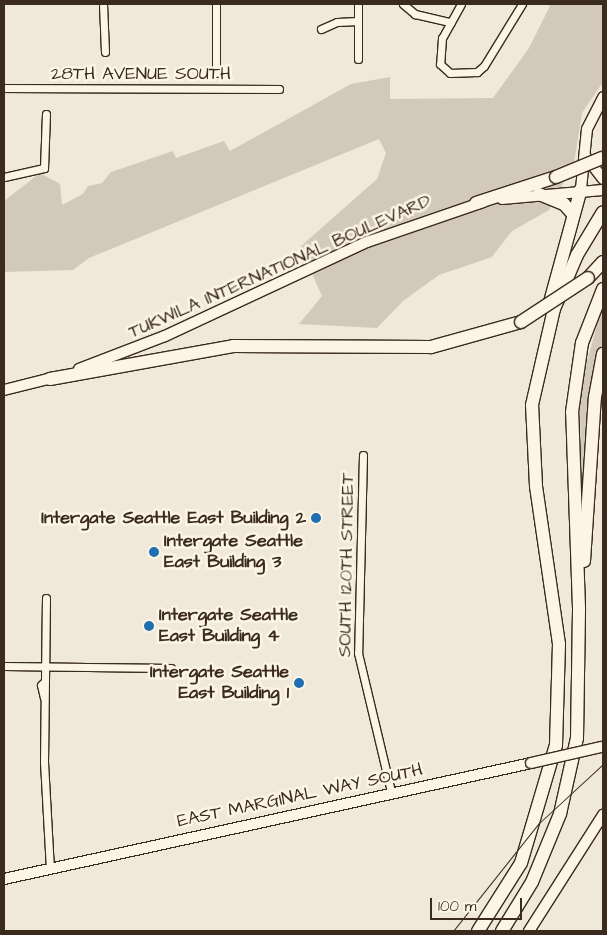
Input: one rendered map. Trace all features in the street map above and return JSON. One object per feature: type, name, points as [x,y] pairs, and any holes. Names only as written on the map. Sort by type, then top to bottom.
[{"type":"highway","points":[[476,203],[556,177],[603,158]]},
{"type":"highway","points":[[478,931],[521,863],[551,770],[560,707],[559,644],[533,453],[532,405],[540,358],[573,214],[581,189]]},
{"type":"highway","points":[[539,194],[564,204],[573,214]]},
{"type":"highway","points":[[540,358],[565,280],[603,212]]},
{"type":"highway","points":[[50,379],[233,346],[431,347],[486,335],[520,322],[588,278],[603,262]]},
{"type":"highway","points":[[502,931],[539,866],[569,783],[580,703],[579,608],[572,412],[582,343],[603,289]]},
{"type":"highway","points":[[579,608],[595,397],[603,354]]},
{"type":"street","points":[[104,4],[105,52]]},
{"type":"street","points":[[216,4],[216,73]]},
{"type":"street","points":[[358,4],[358,58]]},
{"type":"street","points":[[403,4],[415,14],[451,22]]},
{"type":"street","points":[[461,4],[442,38],[440,64],[450,73],[477,72],[522,4]]},
{"type":"street","points":[[321,28],[337,22],[358,21]]},
{"type":"street","name":"28TH AVENUE SOUTH","points":[[4,88],[278,89]]},
{"type":"street","points":[[581,189],[583,153],[590,119],[603,97]]},
{"type":"street","points":[[4,177],[44,168],[46,114]]},
{"type":"street","points":[[583,153],[593,172],[603,179]]},
{"type":"street","name":"TUKWILA INTERNATIONAL BOULEVARD","points":[[4,390],[50,379],[166,336],[367,242],[476,203],[581,189],[603,190]]},
{"type":"street","name":"SOUTH 120TH STREET","points":[[363,456],[358,653],[365,689],[392,792]]},
{"type":"street","points":[[46,598],[44,698],[50,868]]},
{"type":"street","points":[[4,666],[171,668]]},
{"type":"street","name":"EAST MARGINAL WAY SOUTH","points":[[4,878],[602,747]]},
{"type":"street","points":[[529,931],[603,815]]},
{"type":"shaded area","points":[[547,4],[603,4],[603,82],[582,113],[574,163],[549,210],[512,231],[492,257],[439,275],[403,301],[377,328],[299,324],[322,296],[300,247],[377,179],[386,153],[379,139],[89,258],[73,270],[4,272],[4,201],[40,173],[60,184],[62,205],[83,194],[88,186],[102,183],[111,172],[173,151],[176,158],[224,141],[230,151],[351,84],[390,77],[390,99],[493,98],[529,48],[550,6]]},
{"type":"shaded area","points":[[603,304],[603,341],[598,357],[581,511],[580,386]]},
{"type":"tram line","points":[[453,931],[538,824],[603,764]]},
{"type":"place","name":"Intergate Seattle East Building 2","points":[[316,518]]},
{"type":"place","name":"Intergate Seattle East Building 3","points":[[154,552]]},
{"type":"place","name":"Intergate Seattle East Building 4","points":[[149,626]]},
{"type":"place","name":"Intergate Seattle East Building 1","points":[[299,683]]}]
